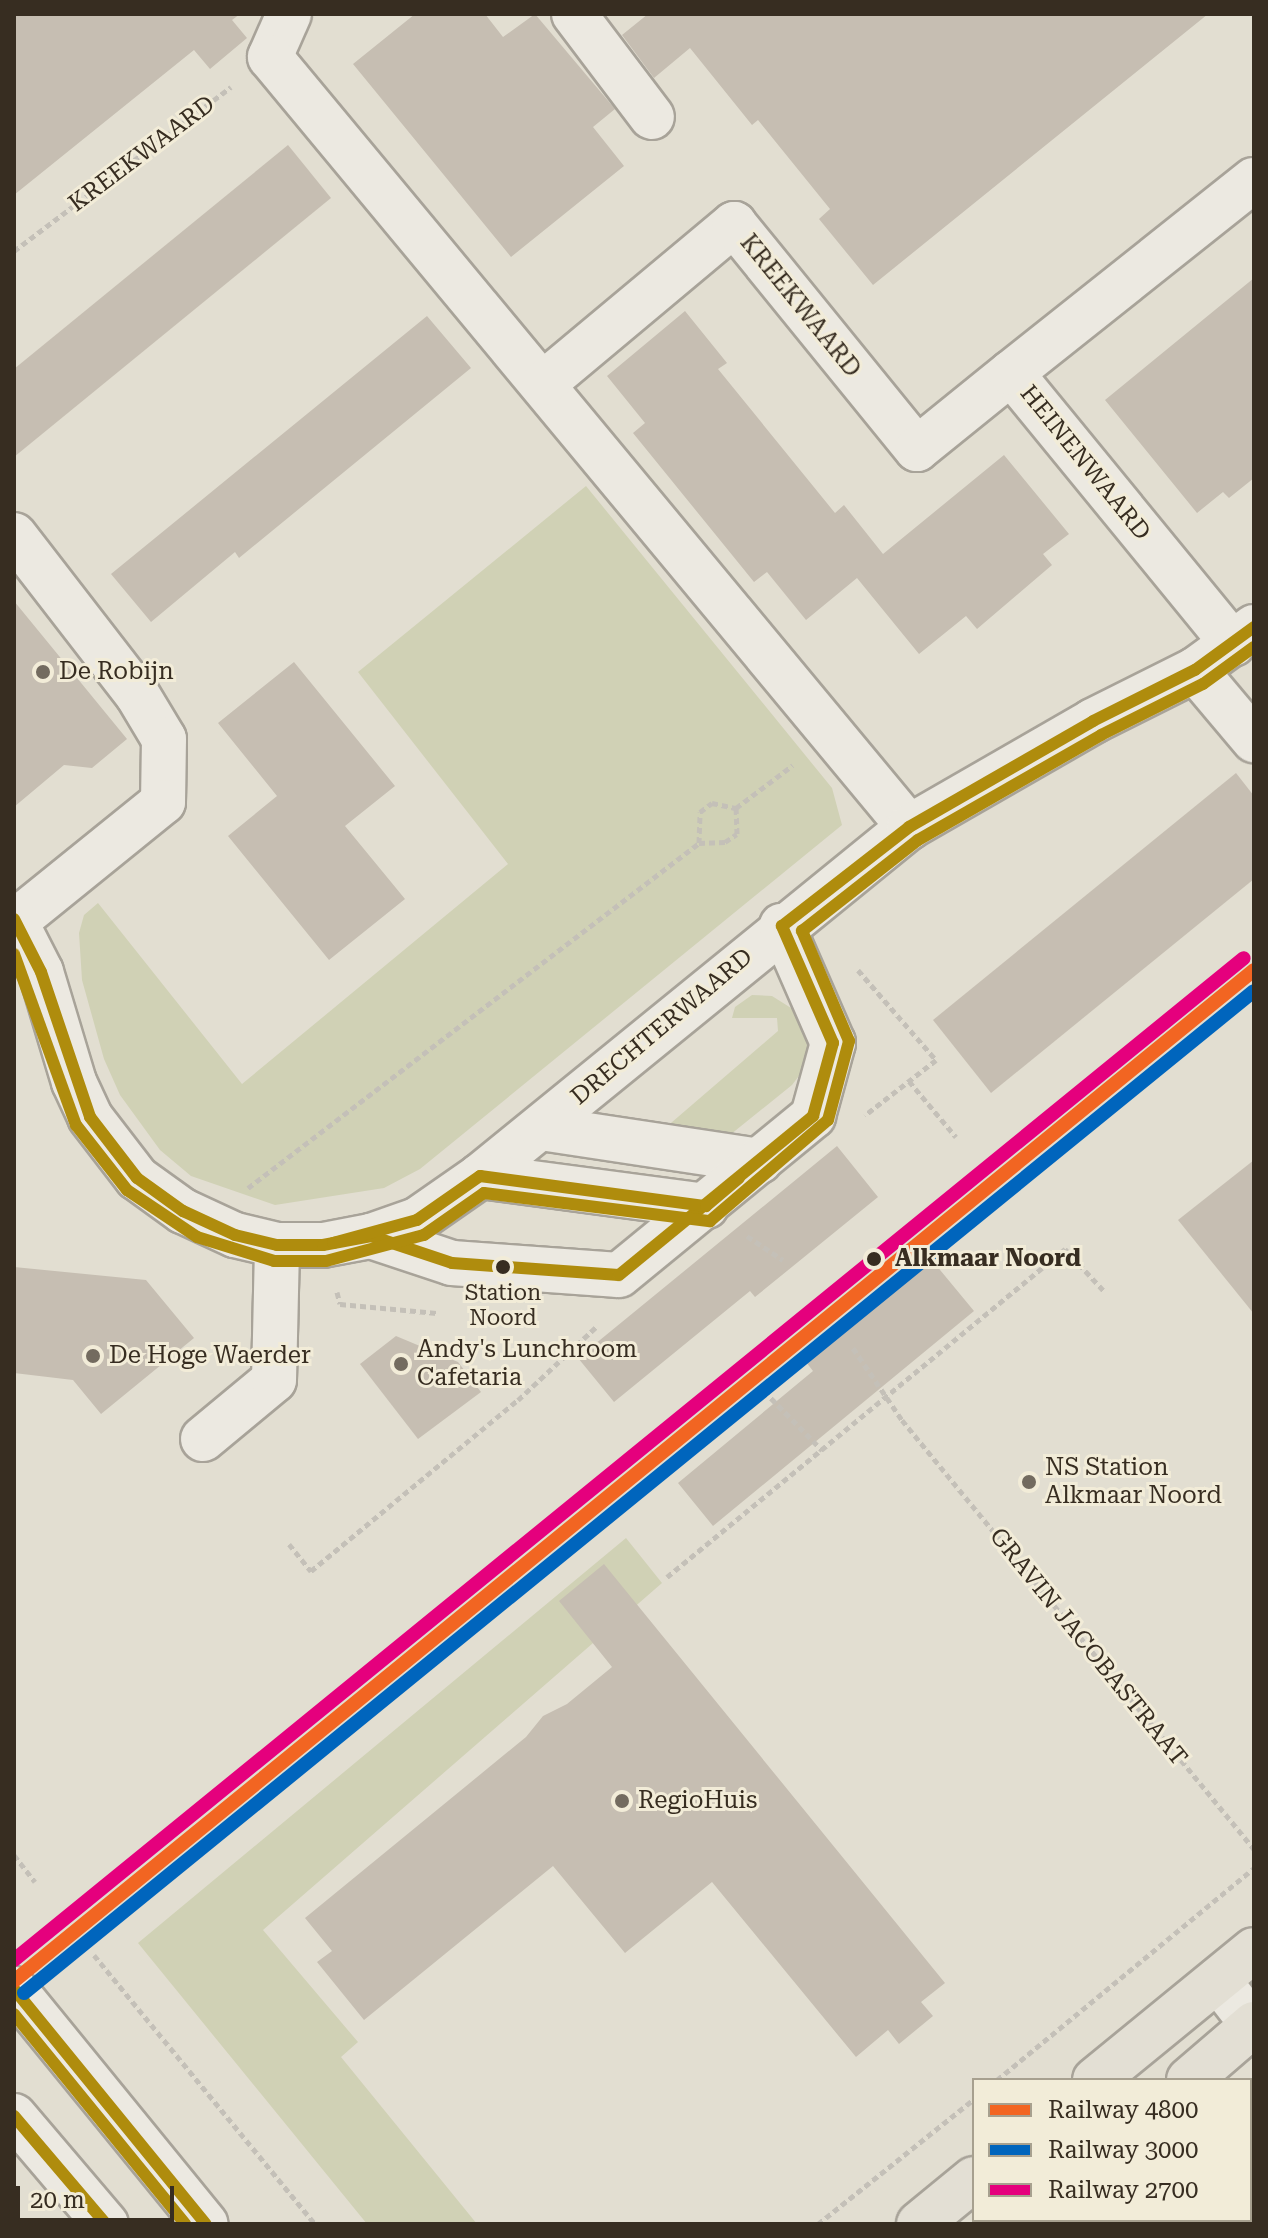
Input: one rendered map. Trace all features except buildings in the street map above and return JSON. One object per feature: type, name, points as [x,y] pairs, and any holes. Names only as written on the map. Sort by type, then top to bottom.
[{"type":"main road","points":[[1097,2078],[1254,1950]]},
{"type":"main road","points":[[1191,2078],[1254,2025]]},
{"type":"main road","points":[[919,2224],[972,2181]]},
{"type":"street","points":[[289,14],[270,57],[544,383],[909,827]]},
{"type":"street","points":[[574,14],[652,117]]},
{"type":"street","name":"HEINENWAARD","points":[[1244,636],[1011,373],[1254,180]]},
{"type":"street","name":"KREEKWAARD","points":[[544,383],[734,224],[917,449],[1011,373]]},
{"type":"street","points":[[14,535],[137,694],[164,739],[163,802],[15,920]]},
{"type":"street","name":"DRECHTERWAARD","points":[[15,920],[41,972],[74,1082],[90,1117],[137,1178],[203,1222],[277,1245],[323,1245],[371,1236],[417,1220],[480,1176],[782,926],[909,827],[1093,721],[1195,670],[1244,636]]},
{"type":"street","points":[[1195,670],[1254,740]]},
{"type":"street","name":"DRECHTERWAARD","points":[[371,1236],[452,1263],[619,1275],[722,1218],[760,1161],[813,1116],[833,1043],[782,926]]},
{"type":"street","name":"DRECHTERWAARD","points":[[541,1128],[760,1161]]},
{"type":"street","points":[[480,1176],[722,1218]]},
{"type":"street","points":[[203,1439],[274,1380],[277,1245]]},
{"type":"street","points":[[1218,1980],[1254,2025]]},
{"type":"street","points":[[14,1989],[206,2224]]},
{"type":"street","points":[[14,2116],[106,2224]]},
{"type":"path","name":"KREEKWAARD","points":[[14,251],[270,57]]},
{"type":"path","points":[[699,843],[700,812],[712,803],[736,808],[833,735]]},
{"type":"path","points":[[203,1222],[699,843],[725,842],[737,834],[736,808]]},
{"type":"path","points":[[909,1081],[956,1137]]},
{"type":"path","points":[[722,1218],[783,1260]]},
{"type":"path","points":[[667,1577],[1065,1249],[1105,1292]]},
{"type":"path","points":[[289,1544],[311,1571],[518,1400],[596,1327]]},
{"type":"path","name":"GRAVIN JACOBASTRAAT","points":[[853,1348],[902,1420],[1254,1849]]},
{"type":"path","points":[[764,1391],[822,1450]]},
{"type":"path","points":[[14,1855],[35,1882]]},
{"type":"path","points":[[999,2078],[1254,1868]]},
{"type":"path","points":[[94,1955],[315,2224]]},
{"type":"path","points":[[818,2224],[972,2101]]},
{"type":"green space","points":[[586,486],[832,788],[842,825],[420,1169],[384,1188],[275,1205],[191,1176],[160,1150],[120,1095],[104,1059],[82,980],[79,933],[84,915],[98,903],[242,1084],[508,864],[358,672]]},
{"type":"green space","points":[[752,995],[772,996],[799,1013],[810,1042],[805,1068],[792,1085],[720,1143],[657,1135],[778,1031],[777,1018],[732,1018],[735,1007]]},
{"type":"green space","points":[[626,1538],[662,1583],[263,1930],[358,2042],[341,2057],[477,2224],[367,2224],[138,1943]]},
{"type":"green space","points":[[992,2222],[1056,2222],[989,2224]]},
{"type":"rail line","name":"2700","points":[[14,1960],[1244,958]]},
{"type":"rail line","name":"4800","points":[[14,1981],[1254,970]]},
{"type":"rail line","name":"3000","points":[[24,1993],[1254,991]]},
{"type":"transit line","points":[[782,926],[909,827],[1093,721],[1195,670],[1254,627]]},
{"type":"transit line","points":[[14,954],[76,1125],[127,1190],[197,1237],[274,1261],[326,1261],[424,1235],[484,1193],[710,1221],[828,1120],[849,1041],[802,931],[918,840],[1101,735],[1203,684],[1254,647]]},
{"type":"transit line","points":[[14,919],[41,972],[90,1117],[137,1178],[183,1211],[235,1235],[277,1245],[323,1245],[371,1236],[452,1263],[619,1275],[813,1116],[833,1043],[782,926]]},
{"type":"transit line","points":[[333,1243],[417,1220],[480,1176],[706,1206],[739,1178]]},
{"type":"transit line","points":[[14,1989],[206,2224]]},
{"type":"transit line","points":[[14,2014],[185,2224]]},
{"type":"transit line","points":[[14,2116],[106,2224]]},
{"type":"place","name":"De Robijn","points":[[43,672]]},
{"type":"place","name":"Alkmaar Noord","points":[[874,1259]]},
{"type":"place","name":"Station Noord","points":[[503,1267]]},
{"type":"place","name":"De Hoge Waerder","points":[[93,1356]]},
{"type":"place","name":"Andy's Lunchroom Cafetaria","points":[[401,1364]]},
{"type":"place","name":"NS Station Alkmaar Noord","points":[[1029,1482]]},
{"type":"place","name":"RegioHuis","points":[[622,1801]]}]
